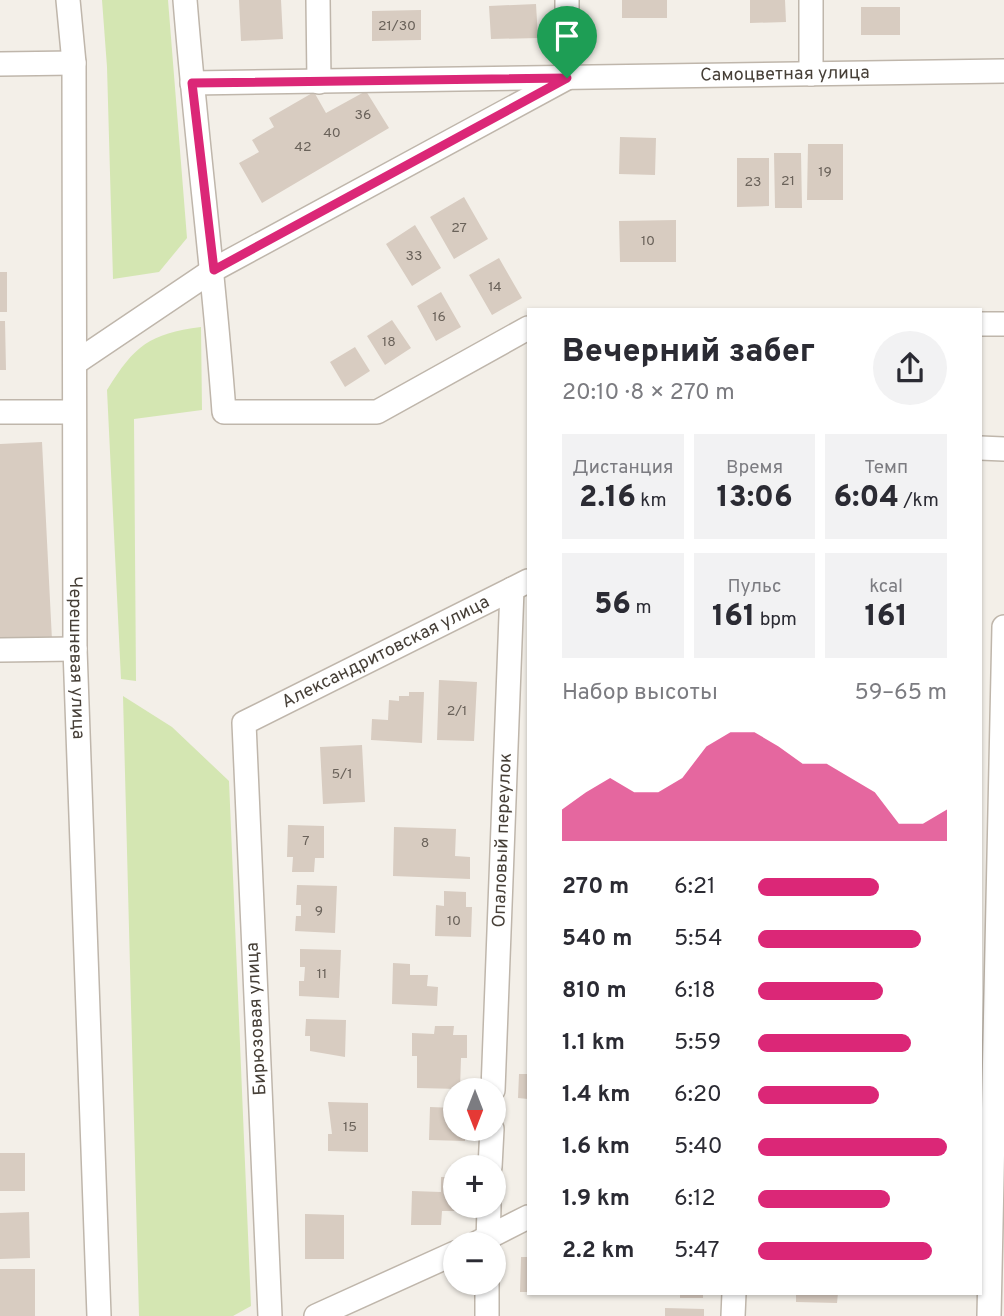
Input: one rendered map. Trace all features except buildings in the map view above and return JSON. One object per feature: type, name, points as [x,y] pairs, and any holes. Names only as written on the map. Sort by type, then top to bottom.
[{"type":"street","name":"Черешневая улица","points":[[68,0],[75,63],[75,649],[100,1316]]},
{"type":"street","points":[[185,0],[214,270],[224,412],[377,412],[527,329]]},
{"type":"street","points":[[318,0],[319,82]]},
{"type":"street","points":[[567,0],[567,78]]},
{"type":"street","points":[[811,0],[811,74]]},
{"type":"street","points":[[0,64],[75,63]]},
{"type":"street","name":"Самоцветная улица","points":[[192,83],[1004,71]]},
{"type":"street","name":"Самоцветная улица","points":[[75,363],[214,270],[567,78]]},
{"type":"street","points":[[982,324],[1004,324]]},
{"type":"street","points":[[0,412],[73,412]]},
{"type":"street","points":[[982,448],[1004,449]]},
{"type":"street","name":"Александритовская улица","points":[[244,723],[520,585]]},
{"type":"street","name":"Опаловый переулок","points":[[494,1078],[520,585]]},
{"type":"street","points":[[989,1316],[1004,627]]},
{"type":"street","points":[[0,650],[75,649]]},
{"type":"street","name":"Бирюзовая улица","points":[[244,723],[270,1316]]},
{"type":"street","points":[[501,1232],[527,1218]]},
{"type":"street","points":[[316,1316],[443,1258]]},
{"type":"street","points":[[487,1295],[487,1316]]},
{"type":"street","points":[[733,1316],[734,1295]]},
{"type":"green space","points":[[102,0],[168,0],[187,238],[159,272],[113,279],[107,67]]},
{"type":"green space","points":[[201,327],[202,410],[134,419],[136,681],[121,679],[107,390],[126,362],[145,344],[168,333]]},
{"type":"green space","points":[[123,696],[172,727],[229,781],[251,1306],[233,1316],[139,1316]]},
{"type":"route","points":[[567,78],[214,270],[192,83],[567,78]]}]
